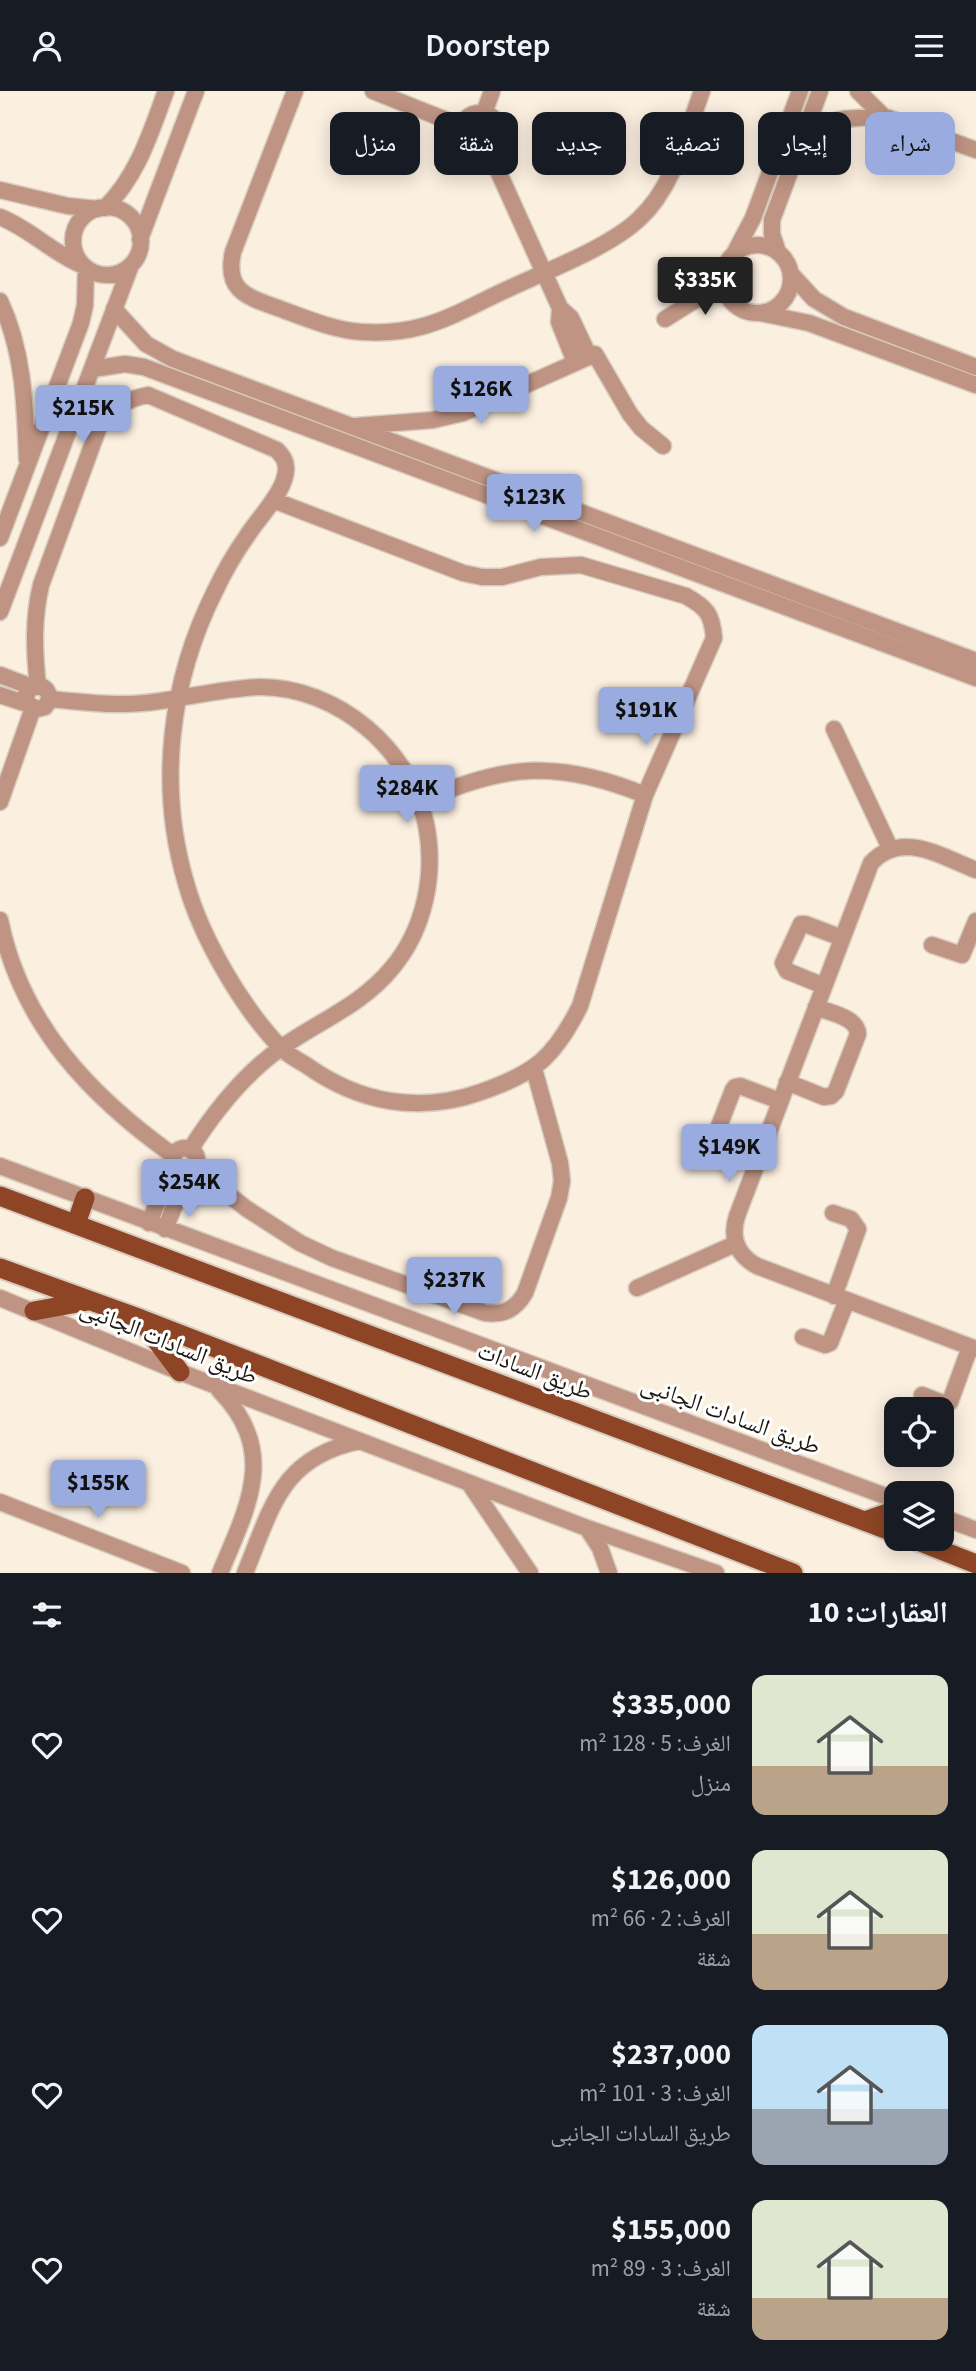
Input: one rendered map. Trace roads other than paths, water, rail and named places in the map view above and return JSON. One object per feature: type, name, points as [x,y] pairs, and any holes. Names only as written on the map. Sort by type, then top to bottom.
[{"type":"main road","name":"طريق السادات","points":[[0,1196],[884,1528]]},
{"type":"main road","points":[[76,1224],[85,1198]]},
{"type":"main road","points":[[0,1268],[141,1319],[793,1573]]},
{"type":"main road","points":[[34,1311],[89,1301]]},
{"type":"main road","points":[[141,1319],[180,1373]]},
{"type":"main road","points":[[865,1521],[884,1514]]},
{"type":"main road","points":[[943,1551],[976,1564]]},
{"type":"street","points":[[0,538],[81,323],[85,305],[85,267],[75,253],[75,230],[84,216],[102,208],[118,195],[137,167],[166,91]]},
{"type":"street","points":[[0,612],[114,309],[138,253],[140,239],[196,91]]},
{"type":"street","points":[[295,91],[233,252],[230,271],[238,288],[245,295],[342,329],[361,332],[417,328],[437,322],[617,236],[640,219],[654,203],[671,173],[702,91]]},
{"type":"street","points":[[373,91],[434,115]]},
{"type":"street","points":[[484,112],[492,91]]},
{"type":"street","points":[[792,112],[800,91]]},
{"type":"street","points":[[812,112],[820,91]]},
{"type":"street","points":[[858,91],[880,112]]},
{"type":"street","points":[[955,143],[976,151]]},
{"type":"street","points":[[500,175],[560,308],[559,322],[635,421],[663,446]]},
{"type":"street","points":[[769,175],[753,218],[724,273],[725,291],[735,305],[743,310],[809,323],[976,385]]},
{"type":"street","points":[[789,175],[772,220],[772,234],[778,252],[791,274],[814,299],[844,317],[976,367]]},
{"type":"street","points":[[0,190],[49,202],[116,209],[133,220],[140,239]]},
{"type":"street","points":[[0,217],[22,227],[61,255],[104,275],[114,275],[131,265]]},
{"type":"street","points":[[732,257],[754,246],[778,252]]},
{"type":"street","points":[[760,313],[769,311],[784,300],[789,292],[791,274]]},
{"type":"street","points":[[665,319],[724,282]]},
{"type":"street","points":[[0,301],[21,366],[25,396],[27,466]]},
{"type":"street","points":[[114,309],[138,337],[154,350],[173,359],[976,661]]},
{"type":"street","points":[[350,426],[450,417],[476,408],[586,357]]},
{"type":"street","points":[[166,376],[173,359]]},
{"type":"street","points":[[93,369],[125,364],[144,367],[976,678]]},
{"type":"street","points":[[0,802],[30,706],[26,694],[35,686],[34,632],[41,585],[100,424],[114,409],[131,398],[148,395],[277,450],[284,459],[284,481],[224,572],[189,652],[177,699],[169,758],[172,822],[186,884],[209,943],[242,998],[281,1048],[323,1077],[368,1098],[419,1104],[470,1096],[513,1081],[534,1069],[550,1054],[566,1033],[580,1006],[645,795],[714,638],[712,620],[701,605],[669,590],[582,565],[541,567],[502,577],[463,573],[273,500]]},
{"type":"street","points":[[716,582],[722,566]]},
{"type":"street","points":[[0,675],[47,690],[49,699],[45,707],[30,706],[0,695]]},
{"type":"street","points":[[49,699],[123,704],[261,687],[306,694],[348,713],[384,742],[411,779],[421,802],[430,845],[429,889],[416,931],[393,968],[361,999],[281,1048],[249,1076],[219,1108],[190,1150],[196,1158],[182,1165],[149,1223]]},
{"type":"street","points":[[834,729],[891,848]]},
{"type":"street","points":[[421,802],[455,786],[531,770],[570,772],[609,780],[645,795]]},
{"type":"street","points":[[922,1395],[945,1404],[950,1402],[973,1348],[757,1266],[748,1261],[735,1244],[734,1226],[871,863],[891,848],[909,846],[976,870]]},
{"type":"street","points":[[0,920],[17,978],[35,1016],[64,1055],[103,1099],[138,1131],[272,1227],[332,1258],[485,1313],[509,1311],[519,1304],[561,1190],[560,1163],[534,1069]]},
{"type":"street","points":[[932,945],[962,955],[976,921]]},
{"type":"street","points":[[824,986],[787,971],[783,963],[801,924],[805,923],[842,938]]},
{"type":"street","points":[[787,1082],[824,1097],[831,1096],[836,1091],[858,1034],[857,1027],[852,1022],[816,1007]]},
{"type":"street","points":[[762,1150],[720,1130],[733,1090],[740,1086],[780,1101]]},
{"type":"street","points":[[165,1229],[182,1165]]},
{"type":"street","name":"طريق السادات الجانبى","points":[[0,1166],[884,1496]]},
{"type":"street","points":[[803,1337],[825,1345],[830,1343],[858,1229],[851,1219],[833,1213]]},
{"type":"street","points":[[637,1288],[735,1244]]},
{"type":"street","name":"طريق السادات الجانبى","points":[[0,1298],[180,1373],[587,1528],[716,1573]]},
{"type":"street","points":[[215,1385],[231,1402],[243,1422],[251,1443],[254,1466],[252,1493],[220,1573]]},
{"type":"street","points":[[245,1573],[277,1497],[288,1479],[320,1453],[360,1441]]},
{"type":"street","points":[[469,1483],[530,1573]]},
{"type":"street","points":[[0,1501],[183,1573]]},
{"type":"street","points":[[954,1522],[976,1530]]},
{"type":"street","points":[[587,1528],[600,1548],[609,1573]]}]
